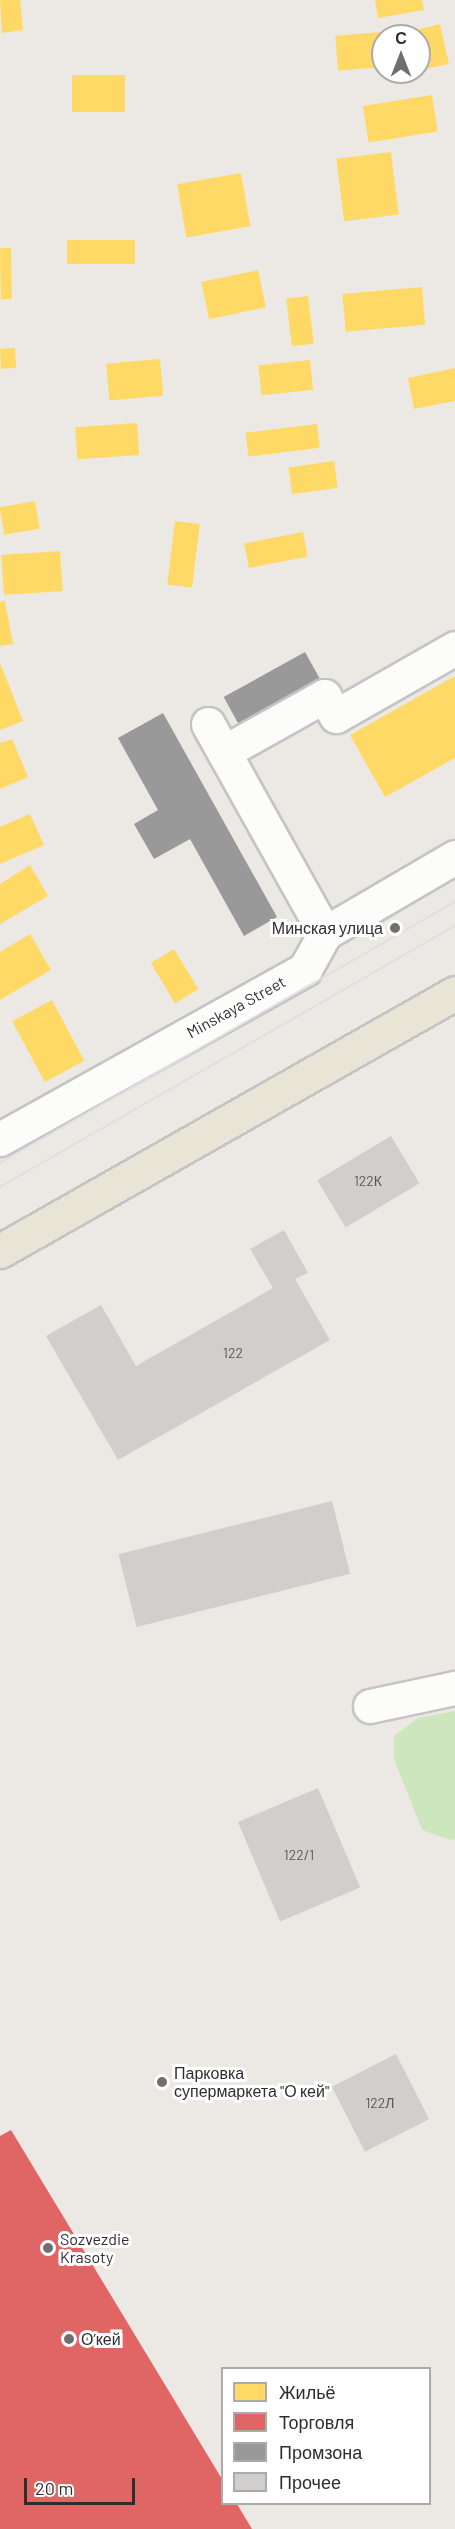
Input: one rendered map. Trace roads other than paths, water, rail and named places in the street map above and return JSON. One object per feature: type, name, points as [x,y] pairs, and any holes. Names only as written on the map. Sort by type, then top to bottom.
[{"type":"main road","points":[[0,1251],[455,993]]},
{"type":"street","points":[[455,648],[336,716],[324,696],[216,738],[325,933],[455,857]]},
{"type":"street","name":"Minskaya Street","points":[[0,1139],[305,969],[325,933]]},
{"type":"street","points":[[370,1706],[455,1688]]},
{"type":"tram line","points":[[0,1163],[455,902]]},
{"type":"tram line","points":[[0,1187],[455,926]]},
{"type":"place","name":"Минская улица","points":[[395,928]]},
{"type":"place","name":"Парковка супермаркета \"О кей\"","points":[[162,2082]]},
{"type":"place","name":"Sozvezdie Krasoty","points":[[48,2248]]},
{"type":"place","name":"О’кей","points":[[69,2339]]}]
